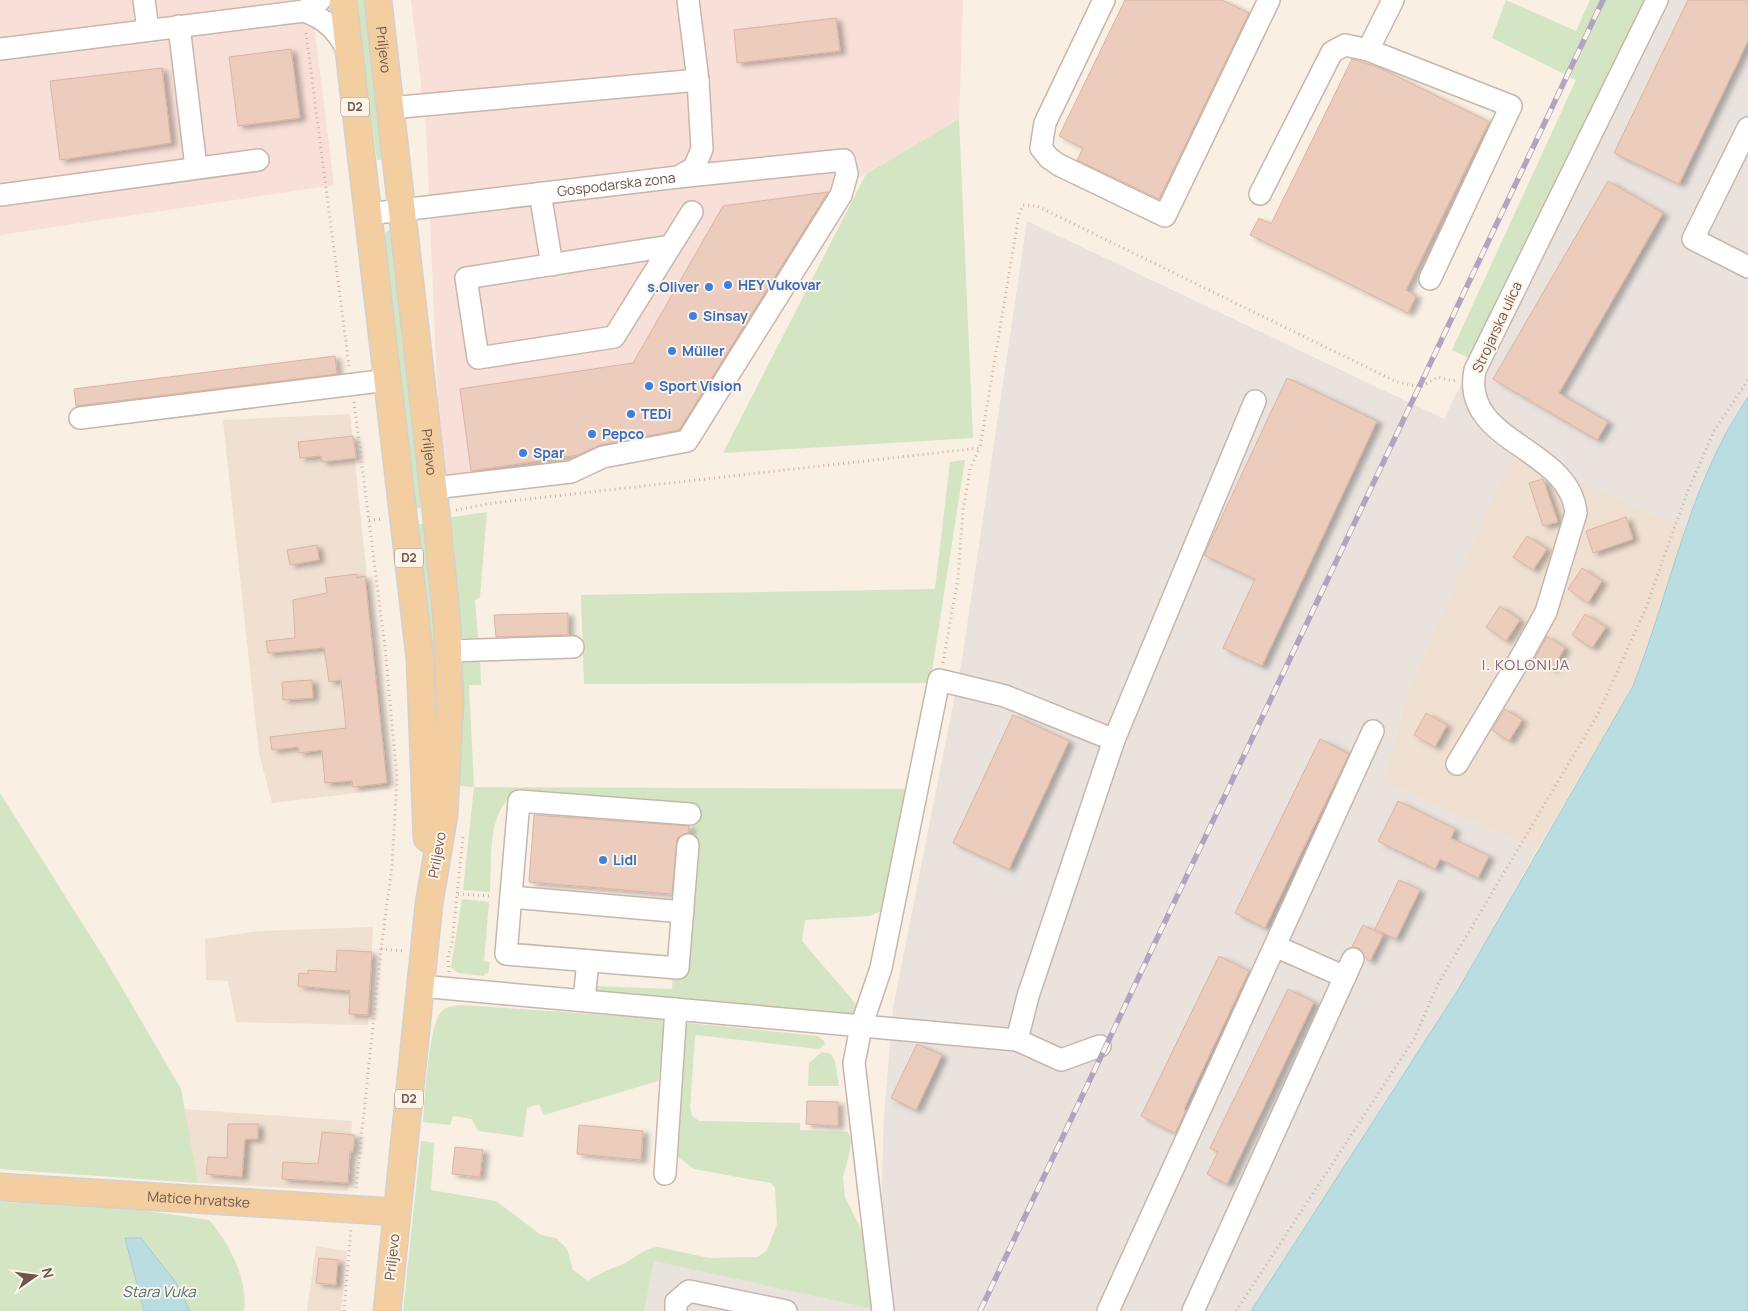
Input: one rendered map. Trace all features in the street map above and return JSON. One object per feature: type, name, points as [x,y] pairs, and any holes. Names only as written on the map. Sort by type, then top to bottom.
[{"type":"main road","name":"Priljevo","points":[[342,0],[405,516],[424,715],[429,904]]},
{"type":"main road","name":"Priljevo","points":[[378,0],[435,500],[448,651],[450,704],[447,787],[429,904],[387,1311]]},
{"type":"main road","name":"Matice hrvatske","points":[[0,1187],[397,1212]]},
{"type":"street","points":[[144,0],[148,30]]},
{"type":"street","name":"Gospodarska zona","points":[[368,214],[678,177],[694,168],[702,149],[698,80],[688,0]]},
{"type":"street","points":[[1104,0],[1045,123],[1041,135],[1041,148],[1049,158],[1059,165],[1166,216],[1267,1]]},
{"type":"street","points":[[1368,50],[1393,0]]},
{"type":"street","name":"Strojarska ulica","points":[[1457,764],[1546,612],[1576,514],[1575,500],[1560,477],[1490,424],[1475,394],[1472,383],[1475,370],[1657,0]]},
{"type":"street","points":[[0,49],[180,26],[278,7],[312,5],[340,36],[349,54]]},
{"type":"street","points":[[180,26],[196,168]]},
{"type":"street","points":[[1260,194],[1332,52],[1345,45],[1368,50],[1511,106],[1430,279]]},
{"type":"street","points":[[390,108],[698,80]]},
{"type":"street","points":[[1748,128],[1692,239],[1748,266]]},
{"type":"street","points":[[0,196],[258,160]]},
{"type":"street","points":[[435,500],[571,472],[603,457],[687,441],[841,195],[847,174],[844,160],[678,177]]},
{"type":"street","points":[[540,193],[552,264]]},
{"type":"street","points":[[670,246],[466,278],[478,358],[614,337],[692,212]]},
{"type":"street","points":[[80,418],[388,380]]},
{"type":"street","points":[[1017,1040],[1028,996],[1114,740],[1254,401]]},
{"type":"street","points":[[448,651],[573,647]]},
{"type":"street","points":[[883,1311],[854,1063],[861,1027],[881,968],[939,680],[1005,696],[1114,740]]},
{"type":"street","points":[[1108,1311],[1373,731]]},
{"type":"street","points":[[688,845],[678,968],[506,954],[519,801],[690,814]]},
{"type":"street","points":[[511,898],[683,912]]},
{"type":"street","points":[[1193,1311],[1349,968],[1275,946]]},
{"type":"street","points":[[584,1000],[588,961]]},
{"type":"street","points":[[420,986],[1017,1040],[1061,1060],[1100,1046]]},
{"type":"street","points":[[665,1174],[676,1008]]},
{"type":"street","points":[[676,1311],[676,1302],[689,1291],[786,1311]]},
{"type":"path","points":[[312,5],[351,384],[385,648],[397,777],[392,867],[380,949],[344,1311]]},
{"type":"path","points":[[939,680],[958,578],[962,511],[970,469],[980,448],[1019,214],[1023,205],[1037,206],[1397,382],[1420,387],[1438,377],[1453,381],[1475,370]]},
{"type":"path","points":[[1236,1311],[1414,1039],[1438,984],[1598,714],[1645,610],[1687,493],[1714,431],[1748,380]]},
{"type":"path","points":[[435,500],[503,502],[980,448]]},
{"type":"path","points":[[368,520],[405,516]]},
{"type":"path","points":[[457,975],[450,973],[448,965],[458,894],[464,830]]},
{"type":"path","points":[[458,894],[511,898]]},
{"type":"shaded area","points":[[0,0],[311,0],[334,185],[0,235]]},
{"type":"shaded area","points":[[411,0],[963,0],[959,119],[836,191],[682,437],[441,478],[426,126]]},
{"type":"shaded area","points":[[1649,0],[1748,0],[1748,397],[1735,415],[1685,528],[1513,453],[1408,692],[1383,782],[1537,850],[1458,990],[1251,1311],[644,1311],[654,1261],[878,1310],[884,1117],[893,1008],[962,660],[1027,221],[1444,419]]},
{"type":"shaded area","points":[[350,414],[389,789],[272,803],[259,753],[223,420]]},
{"type":"shaded area","points":[[1513,452],[1685,528],[1651,641],[1633,686],[1537,850],[1383,782],[1408,692]]},
{"type":"shaded area","points":[[373,927],[368,1025],[236,1022],[228,981],[206,980],[205,939],[260,931]]},
{"type":"shaded area","points":[[183,1109],[352,1121],[348,1191],[198,1183]]},
{"type":"shaded area","points":[[316,1246],[347,1251],[341,1311],[307,1311]]},
{"type":"green space","points":[[356,0],[369,0],[387,159],[377,160]]},
{"type":"green space","points":[[1506,0],[1576,31],[1590,0],[1649,0],[1473,360],[1452,350],[1576,80],[1492,38]]},
{"type":"green space","points":[[959,119],[973,438],[723,453],[866,174]]},
{"type":"green space","points":[[390,230],[394,231],[426,507],[413,509],[381,235]]},
{"type":"green space","points":[[965,460],[930,683],[584,684],[581,595],[935,589],[950,462]]},
{"type":"green space","points":[[487,512],[480,597],[475,600],[478,638],[457,638],[446,518]]},
{"type":"green space","points":[[428,523],[436,605],[440,773],[415,525]]},
{"type":"green space","points":[[480,656],[481,685],[469,685],[474,787],[460,786],[459,706],[461,659]]},
{"type":"green space","points":[[474,787],[912,789],[885,909],[870,916],[805,920],[802,941],[856,1004],[857,1011],[854,1014],[597,994],[595,986],[672,989],[673,976],[683,966],[694,804],[517,793],[507,801],[495,823],[491,851],[490,892],[463,890]]},
{"type":"green space","points":[[0,793],[108,964],[181,1089],[198,1183],[0,1169]]},
{"type":"green space","points":[[462,899],[489,902],[484,961],[490,962],[488,974],[485,973],[484,976],[458,973],[451,967]]},
{"type":"green space","points":[[461,1005],[667,1019],[658,1081],[544,1115],[539,1104],[527,1108],[523,1137],[478,1131],[472,1119],[453,1116],[450,1125],[423,1122],[428,1062],[434,1029],[438,1017],[443,1010]]},
{"type":"green space","points":[[684,1024],[818,1036],[824,1041],[825,1044],[819,1049],[697,1035],[695,1037],[690,1108],[692,1116],[699,1121],[800,1123],[800,1130],[848,1132],[851,1140],[843,1177],[845,1197],[864,1235],[873,1309],[654,1261],[644,1311],[403,1311],[421,1141],[434,1143],[431,1190],[496,1201],[541,1235],[556,1238],[567,1249],[573,1270],[588,1281],[645,1251],[658,1247],[709,1258],[758,1257],[767,1250],[777,1224],[775,1188],[771,1183],[694,1169],[678,1157],[675,1150]]},
{"type":"green space","points":[[822,1052],[831,1054],[835,1061],[839,1086],[808,1086],[809,1063]]},
{"type":"green space","points":[[0,1202],[120,1207],[209,1220],[223,1239],[236,1262],[243,1287],[244,1311],[0,1311]]},
{"type":"water","points":[[1748,397],[1748,1311],[1251,1311],[1458,990],[1633,686],[1710,465]]},
{"type":"water","name":"Stara Vuka","points":[[125,1238],[141,1238],[177,1284],[190,1311],[144,1311]]},
{"type":"building","points":[[1125,0],[1222,0],[1249,13],[1159,199],[1077,160],[1083,148],[1059,136]]},
{"type":"building","points":[[1688,0],[1748,0],[1748,41],[1679,184],[1614,153]]},
{"type":"building","points":[[836,18],[840,51],[737,63],[734,30]]},
{"type":"building","points":[[291,49],[300,118],[238,126],[229,57]]},
{"type":"building","points":[[1352,59],[1380,68],[1489,122],[1406,290],[1416,296],[1408,313],[1250,235],[1259,218],[1271,224]]},
{"type":"building","points":[[162,68],[171,143],[60,160],[50,81]]},
{"type":"building","points":[[1608,181],[1663,213],[1559,393],[1608,422],[1597,440],[1493,379]]},
{"type":"building","name":"HEY Vukovar","points":[[828,192],[679,430],[600,445],[578,455],[471,471],[460,389],[633,363],[723,206]]},
{"type":"building","points":[[335,356],[337,374],[76,406],[74,389]]},
{"type":"building","points":[[1287,378],[1377,421],[1262,666],[1223,648],[1255,579],[1204,555]]},
{"type":"building","points":[[353,436],[356,458],[322,462],[321,456],[300,458],[298,442]]},
{"type":"building","points":[[1543,479],[1558,522],[1543,526],[1529,483]]},
{"type":"building","points":[[1626,517],[1633,539],[1593,553],[1586,531]]},
{"type":"building","points":[[1527,536],[1547,549],[1533,570],[1513,557]]},
{"type":"building","points":[[317,545],[319,560],[290,565],[287,550]]},
{"type":"building","points":[[1582,568],[1602,581],[1588,603],[1568,589]]},
{"type":"building","points":[[357,574],[357,578],[365,576],[387,783],[353,787],[352,781],[325,783],[322,750],[299,753],[298,747],[272,750],[270,737],[346,728],[341,680],[329,682],[324,648],[268,653],[266,641],[295,638],[293,600],[327,593],[325,578]]},
{"type":"building","points":[[1500,606],[1520,620],[1506,641],[1486,627]]},
{"type":"building","points":[[568,613],[568,635],[496,637],[494,615]]},
{"type":"building","points":[[1585,614],[1606,627],[1592,648],[1572,635]]},
{"type":"building","points":[[1547,636],[1565,648],[1552,669],[1535,658]]},
{"type":"building","points":[[312,680],[313,698],[283,700],[282,682]]},
{"type":"building","points":[[1505,709],[1522,720],[1509,741],[1492,730]]},
{"type":"building","points":[[1426,713],[1447,725],[1435,747],[1414,735]]},
{"type":"building","points":[[1013,715],[1069,741],[1009,869],[953,843]]},
{"type":"building","points":[[1320,739],[1349,754],[1265,928],[1235,913]]},
{"type":"building","points":[[1398,801],[1455,829],[1451,838],[1489,856],[1478,878],[1440,859],[1435,869],[1378,841]]},
{"type":"building","name":"Lidl","points":[[534,815],[689,826],[688,833],[677,838],[672,894],[529,882]]},
{"type":"building","points":[[1399,880],[1420,890],[1396,939],[1375,929]]},
{"type":"building","points":[[1363,925],[1383,935],[1370,961],[1365,958],[1359,948],[1352,947]]},
{"type":"building","points":[[337,950],[372,952],[368,1015],[349,1014],[350,991],[298,986],[299,973],[308,974],[308,970],[336,972]]},
{"type":"building","points":[[1219,956],[1249,971],[1184,1109],[1186,1110],[1175,1133],[1141,1116]]},
{"type":"building","points":[[1288,989],[1314,1002],[1227,1184],[1207,1174],[1218,1152],[1210,1148]]},
{"type":"building","points":[[917,1044],[942,1055],[916,1110],[891,1098]]},
{"type":"building","points":[[807,1101],[838,1102],[838,1126],[806,1124]]},
{"type":"building","points":[[228,1124],[258,1124],[258,1139],[245,1139],[242,1177],[206,1174],[208,1157],[227,1158]]},
{"type":"building","points":[[579,1125],[643,1131],[641,1160],[577,1154]]},
{"type":"building","points":[[322,1132],[355,1135],[353,1152],[350,1152],[348,1183],[282,1179],[283,1162],[318,1164]]},
{"type":"building","points":[[455,1147],[483,1150],[480,1177],[452,1174]]},
{"type":"building","points":[[319,1258],[338,1260],[336,1285],[316,1283]]},
{"type":"railway","points":[[980,1311],[1603,0]]},
{"type":"place","name":"HEY Vukovar","points":[[728,285]]},
{"type":"place","name":"s.Oliver","points":[[709,287]]},
{"type":"place","name":"Sinsay","points":[[693,316]]},
{"type":"place","name":"Müller","points":[[672,351]]},
{"type":"place","name":"Sport Vision","points":[[649,386]]},
{"type":"place","name":"TEDi","points":[[631,414]]},
{"type":"place","name":"Pepco","points":[[592,434]]},
{"type":"place","name":"Spar","points":[[523,453]]},
{"type":"place","name":"Lidl","points":[[603,860]]},
{"type":"district","name":"I. KOLONIJA","points":[[1526,665]]}]
